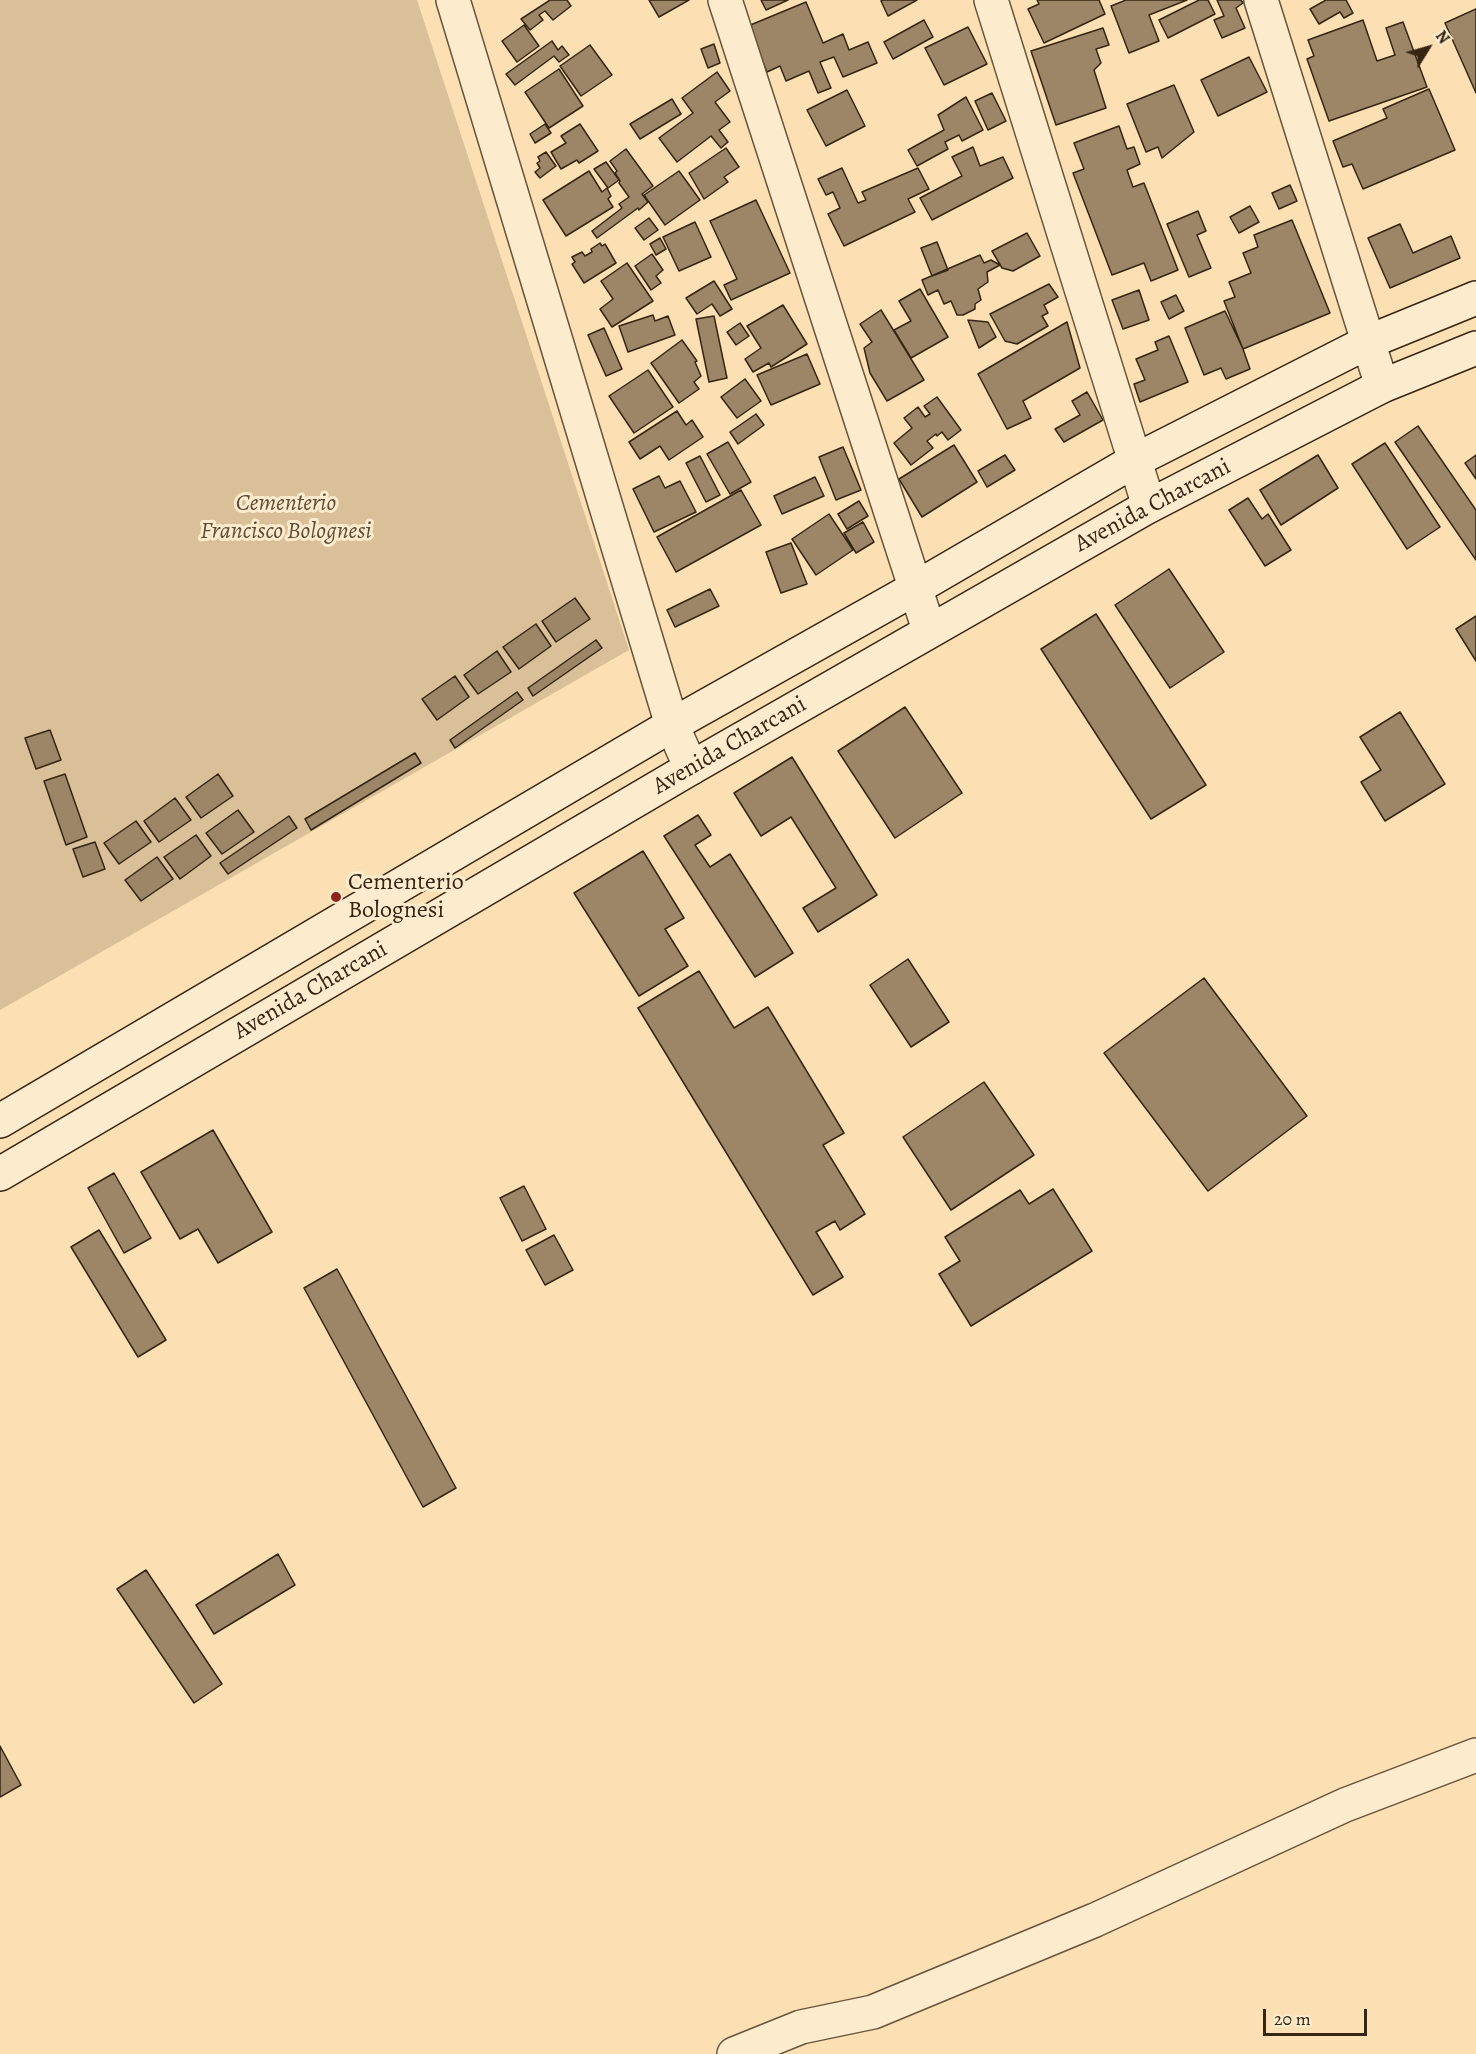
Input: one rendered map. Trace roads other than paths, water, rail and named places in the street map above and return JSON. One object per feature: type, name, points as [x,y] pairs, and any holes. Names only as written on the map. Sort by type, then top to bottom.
[{"type":"main road","points":[[453,0],[672,725],[691,768]]},
{"type":"main road","points":[[725,0],[929,630]]},
{"type":"main road","points":[[991,0],[1149,506]]},
{"type":"main road","points":[[1261,0],[1382,386]]},
{"type":"main road","name":"Avenida Charcani","points":[[0,1121],[672,725],[1134,461],[1368,342],[1476,298]]},
{"type":"main road","name":"Avenida Charcani","points":[[0,1174],[691,768],[1149,506],[1382,386],[1476,348]]},
{"type":"main road","points":[[734,2054],[801,2027],[873,2012],[1095,1920],[1345,1805],[1476,1755]]},
{"type":"place","name":"Cementerio Bolognesi","points":[[336,897]]},
{"type":"park label","name":"Cementerio Francisco Bolognesi","points":[[286,518]]}]
